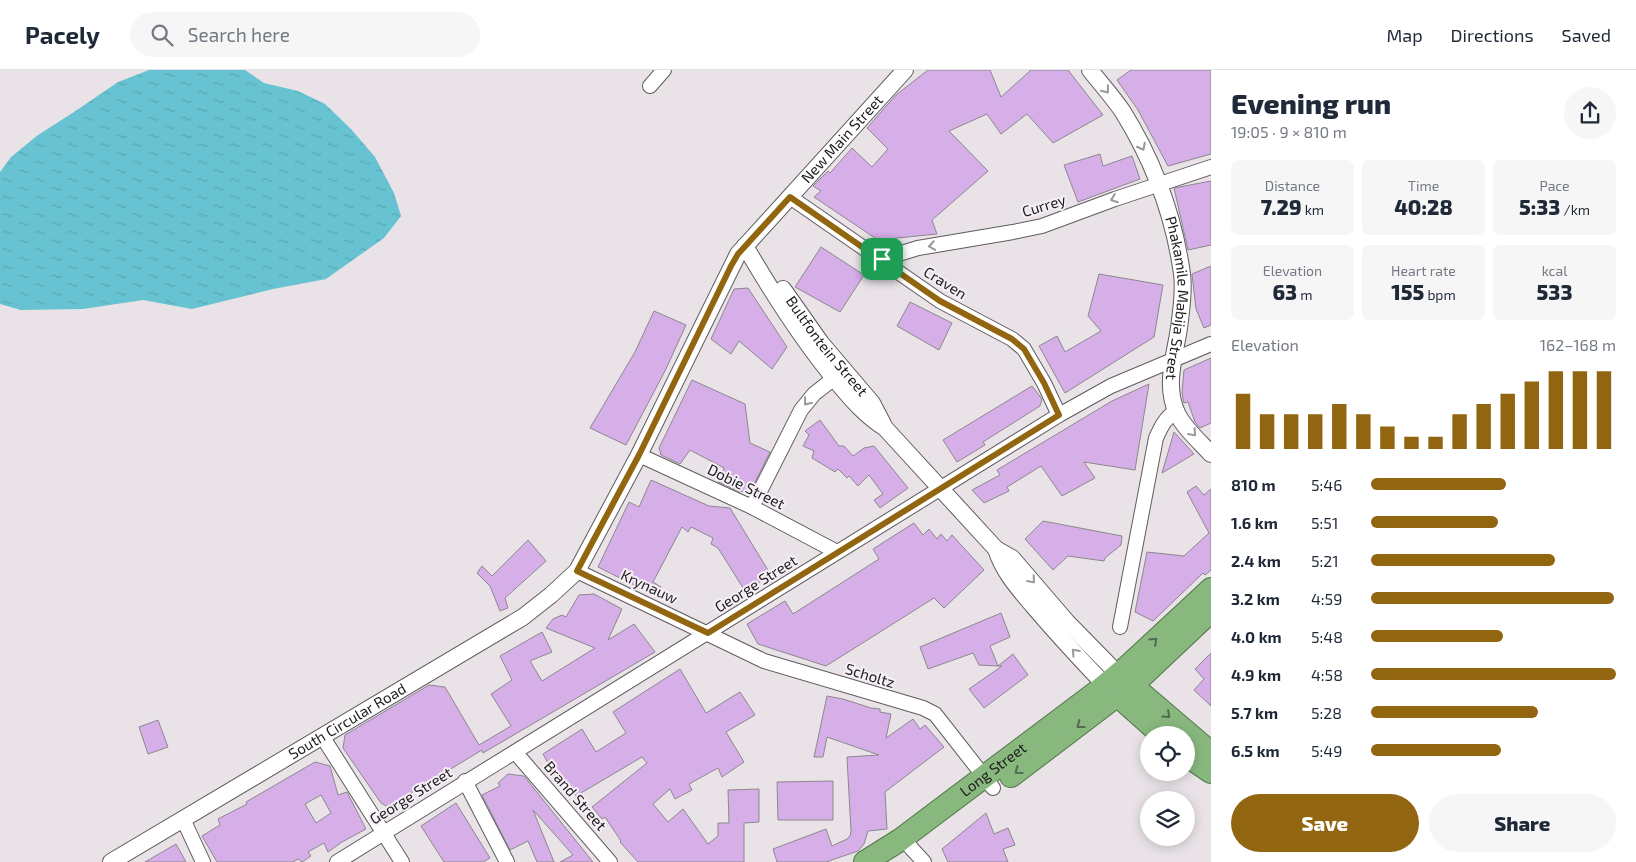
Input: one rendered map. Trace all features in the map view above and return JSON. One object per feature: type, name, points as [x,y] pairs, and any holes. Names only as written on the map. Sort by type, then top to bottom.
[{"type":"highway","points":[[1118,685],[1211,589]]},
{"type":"highway","points":[[1118,685],[1211,612]]},
{"type":"highway","points":[[1118,685],[1154,726]]},
{"type":"highway","points":[[1118,685],[1211,753]]},
{"type":"highway","name":"Long Street","points":[[865,862],[912,850],[989,782],[1118,685]]},
{"type":"highway","points":[[1195,761],[1211,772]]},
{"type":"street","points":[[650,86],[664,70]]},
{"type":"street","name":"New Main Street","points":[[577,571],[639,455],[738,254],[903,70]]},
{"type":"street","name":"Phakamile Mabija Street","points":[[1090,70],[1122,111],[1141,144],[1160,184],[1176,237],[1182,277],[1180,320],[1173,360],[1171,386],[1172,400],[1176,411]]},
{"type":"street","name":"Currey","points":[[882,259],[918,248],[1042,226],[1211,167]]},
{"type":"street","name":"Craven","points":[[790,197],[940,301],[1012,339],[1024,349],[1044,383],[1059,415]]},
{"type":"street","name":"Bultfontein Street","points":[[748,242],[810,328],[839,374],[872,403],[885,428],[996,549],[1012,558],[1118,685]]},
{"type":"street","name":"George Street","points":[[337,862],[1059,415],[1111,386],[1211,344]]},
{"type":"street","points":[[752,507],[801,410],[814,394],[839,374]]},
{"type":"street","points":[[1120,626],[1156,438],[1164,420],[1176,411],[1179,418],[1211,454]]},
{"type":"street","name":"Dobie Street","points":[[639,455],[752,507],[838,552]]},
{"type":"street","name":"Krynauw","points":[[577,571],[708,633]]},
{"type":"street","name":"South Circular Road","points":[[110,862],[522,617],[551,595],[577,571]]},
{"type":"street","name":"Scholtz","points":[[708,633],[764,661],[923,708],[935,714],[989,782]]},
{"type":"street","points":[[322,736],[402,862]]},
{"type":"street","name":"Brand Street","points":[[514,752],[610,862]]},
{"type":"street","points":[[465,781],[507,862]]},
{"type":"street","points":[[183,819],[203,862]]},
{"type":"water","points":[[149,70],[245,70],[264,83],[298,91],[325,104],[351,129],[375,157],[394,193],[401,216],[384,238],[326,279],[273,289],[192,309],[143,300],[83,309],[21,310],[0,304],[0,172],[11,157],[38,135],[118,82]]},
{"type":"building","points":[[928,70],[990,70],[1001,97],[1031,70],[1068,70],[1103,115],[1053,143],[1027,114],[1001,134],[987,114],[949,131],[988,171],[932,220],[937,234],[878,240],[814,197],[821,191],[813,186],[828,171],[830,173],[852,148],[872,167],[888,149],[867,128],[896,95]]},
{"type":"building","points":[[1131,70],[1211,70],[1211,154],[1168,166],[1138,110],[1117,80]]},
{"type":"building","points":[[1100,154],[1103,166],[1132,156],[1140,179],[1078,202],[1064,165]]},
{"type":"building","points":[[1211,181],[1211,245],[1188,250],[1174,188]]},
{"type":"building","points":[[821,247],[864,275],[840,312],[795,287]]},
{"type":"building","points":[[1211,266],[1211,325],[1204,328],[1196,309],[1192,274]]},
{"type":"building","points":[[1099,274],[1163,285],[1154,337],[1065,393],[1039,346],[1057,336],[1065,352],[1101,331],[1088,316]]},
{"type":"building","points":[[748,288],[787,347],[772,369],[739,341],[731,354],[711,339],[734,289]]},
{"type":"building","points":[[910,302],[952,323],[939,350],[897,326]]},
{"type":"building","points":[[654,311],[686,325],[666,369],[626,445],[590,428],[635,352]]},
{"type":"building","points":[[1211,358],[1211,423],[1200,428],[1195,422],[1188,402],[1184,403],[1182,392],[1184,370]]},
{"type":"building","points":[[692,380],[745,404],[750,443],[770,452],[752,488],[740,492],[718,482],[724,468],[690,450],[680,464],[661,455],[659,448]]},
{"type":"building","points":[[1149,384],[1135,470],[1084,462],[1095,478],[1062,496],[1041,466],[1007,487],[1009,491],[984,503],[972,490],[1000,475],[997,470],[1112,401]]},
{"type":"building","points":[[1032,386],[1042,399],[1040,406],[983,442],[985,445],[957,462],[943,440]]},
{"type":"building","points":[[820,420],[839,446],[844,446],[853,456],[864,448],[874,446],[908,488],[880,508],[874,500],[883,494],[869,475],[858,486],[849,476],[847,478],[838,469],[835,472],[812,458],[814,451],[803,446],[809,435],[805,431]]},
{"type":"building","points":[[1174,432],[1194,454],[1162,473]]},
{"type":"building","points":[[651,480],[709,506],[730,508],[771,575],[745,591],[718,548],[711,544],[713,538],[691,527],[688,532],[682,527],[653,582],[661,587],[656,596],[598,567],[629,502],[639,507]]},
{"type":"building","points":[[1196,486],[1204,495],[1211,489],[1211,570],[1205,575],[1203,573],[1153,621],[1135,612],[1147,552],[1184,556],[1209,533],[1187,492]]},
{"type":"building","points":[[1043,521],[1122,536],[1121,545],[1104,561],[1068,556],[1053,570],[1025,539]]},
{"type":"building","points":[[914,523],[923,535],[929,529],[937,539],[941,534],[947,541],[952,535],[984,570],[944,608],[934,598],[826,666],[758,644],[747,624],[785,601],[793,614],[879,559],[873,549]]},
{"type":"building","points":[[528,540],[546,561],[505,598],[508,608],[500,611],[490,586],[477,573],[482,566],[492,576]]},
{"type":"building","points":[[594,594],[622,609],[608,640],[634,624],[655,652],[483,753],[482,750],[388,807],[381,803],[343,748],[345,735],[429,685],[445,687],[479,745],[511,726],[491,694],[512,680],[500,656],[542,632],[552,652],[530,661],[542,681],[595,648],[546,628],[553,619],[562,615],[566,617],[579,595]]},
{"type":"building","points":[[1001,613],[1010,637],[990,646],[998,666],[979,665],[973,653],[928,669],[920,647]]},
{"type":"building","points":[[1211,653],[1211,706],[1194,690],[1204,679],[1195,669]]},
{"type":"building","points":[[1013,654],[1028,675],[984,708],[969,689],[1002,666],[998,666]]},
{"type":"building","points":[[680,669],[706,713],[740,692],[755,715],[726,732],[744,762],[722,777],[718,768],[689,784],[692,790],[675,799],[670,789],[653,804],[668,822],[683,809],[708,844],[718,836],[718,823],[729,823],[728,790],[759,789],[759,822],[744,823],[744,862],[638,862],[620,842],[605,817],[602,819],[592,807],[647,763],[642,757],[576,796],[562,775],[556,778],[543,754],[582,729],[596,752],[626,733],[613,712]]},
{"type":"building","points":[[827,696],[880,709],[880,712],[891,714],[886,738],[913,719],[920,729],[925,725],[944,747],[885,792],[887,829],[868,831],[864,844],[858,851],[826,862],[777,862],[773,849],[826,829],[832,846],[850,836],[847,757],[879,755],[827,737],[823,757],[814,757]]},
{"type":"building","points":[[158,720],[168,747],[148,754],[139,727]]},
{"type":"building","points":[[315,762],[330,766],[338,795],[347,792],[366,829],[328,852],[324,843],[308,852],[311,856],[302,862],[298,859],[293,862],[217,862],[202,836],[220,825],[218,819],[247,804],[246,802]],"holes":[[[321,795],[331,813],[316,823],[305,804]]]},
{"type":"building","points":[[508,774],[524,776],[593,862],[560,862],[573,855],[533,810],[554,862],[537,862],[528,841],[510,850],[482,795],[500,786],[498,783]]},
{"type":"building","points":[[833,781],[833,820],[778,820],[777,782]]},
{"type":"building","points":[[456,803],[490,858],[483,862],[444,862],[421,826]]},
{"type":"building","points":[[986,813],[994,834],[1008,828],[1015,845],[1003,849],[1008,862],[948,862],[942,849]]},
{"type":"building","points":[[176,844],[186,862],[145,862]]},
{"type":"route","points":[[790,197],[882,259],[940,301],[1012,339],[1024,349],[1032,360],[1059,415],[708,633],[577,571],[639,455],[731,266],[738,254],[790,197]]}]
